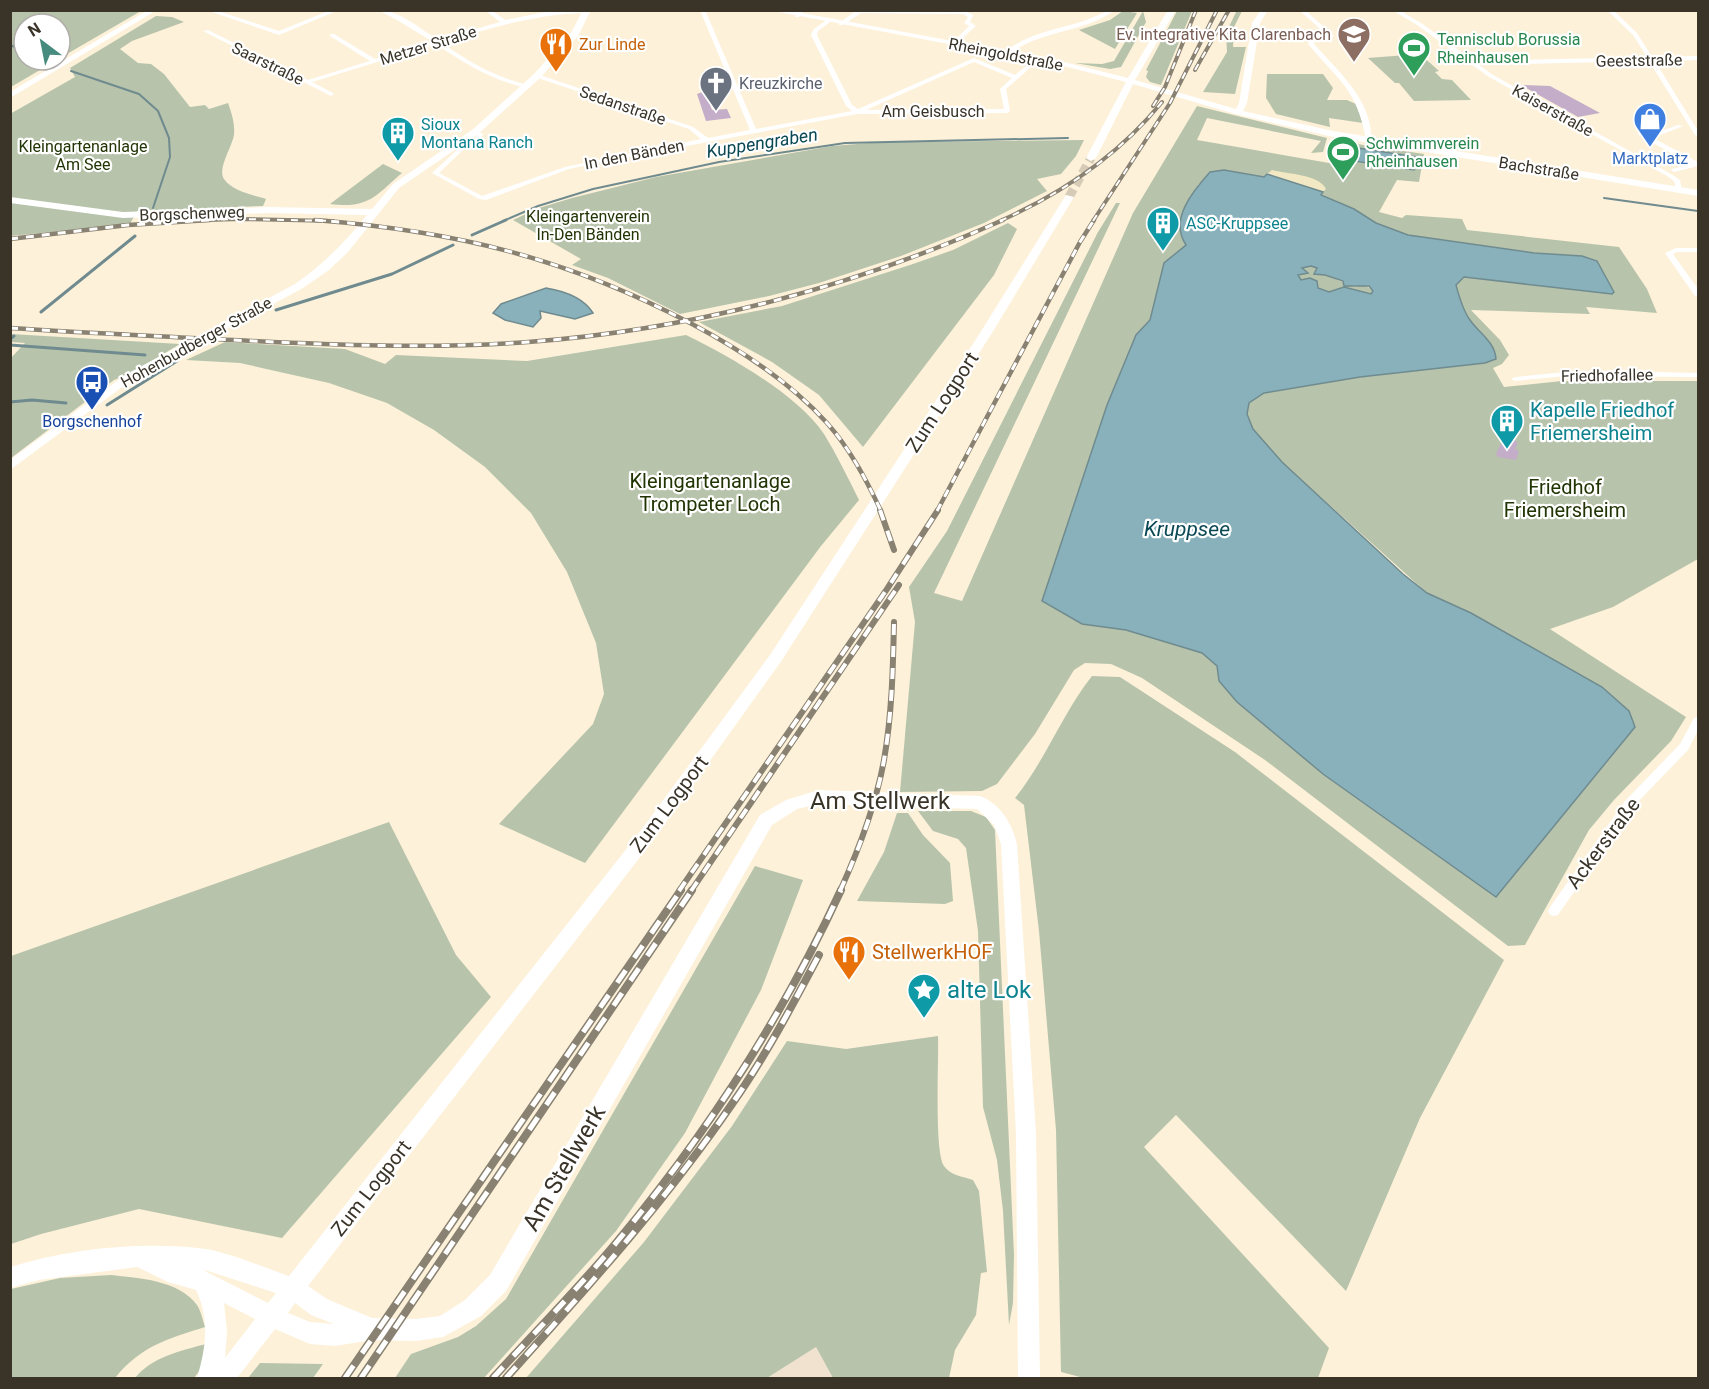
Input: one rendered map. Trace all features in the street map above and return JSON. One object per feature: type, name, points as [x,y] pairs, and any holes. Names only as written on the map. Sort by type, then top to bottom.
[{"type":"street","points":[[10,96],[154,10]]},
{"type":"street","points":[[208,10],[275,33],[283,33],[337,10]]},
{"type":"street","points":[[318,10],[329,14]]},
{"type":"street","points":[[380,10],[503,82],[526,86]]},
{"type":"street","points":[[390,14],[399,10]]},
{"type":"street","points":[[487,10],[504,22]]},
{"type":"street","points":[[702,10],[754,131]]},
{"type":"street","name":"Rheingoldstraße","points":[[771,10],[799,13],[841,24],[1016,55],[1132,81],[1238,112]]},
{"type":"street","points":[[1005,54],[1011,48],[1092,22],[1113,10]]},
{"type":"street","points":[[1091,158],[1172,10]]},
{"type":"street","points":[[1238,112],[1244,103],[1256,23],[1265,10]]},
{"type":"street","points":[[1301,10],[1331,36],[1314,39],[1311,44],[1357,97],[1365,115],[1369,140]]},
{"type":"street","name":"Kaiserstraße","points":[[1394,10],[1419,24],[1471,63],[1677,180],[1679,191]]},
{"type":"street","points":[[1609,10],[1635,34],[1695,125],[1698,135]]},
{"type":"street","name":"Metzer Straße","points":[[307,82],[435,42],[539,13],[587,11]]},
{"type":"street","name":"Hohenbudberger Straße","points":[[10,466],[129,377],[316,274],[344,250],[396,186],[474,132],[537,76],[575,34],[587,11]]},
{"type":"street","points":[[841,24],[860,11],[964,12],[971,16],[967,23],[973,26],[954,44]]},
{"type":"street","points":[[828,21],[816,30],[814,35],[849,106],[857,112]]},
{"type":"street","name":"Saarstraße","points":[[206,31],[331,94]]},
{"type":"street","points":[[332,35],[374,61]]},
{"type":"street","points":[[1016,55],[1032,40]]},
{"type":"street","name":"Geeststraße","points":[[1471,63],[1698,58]]},
{"type":"street","name":"In den Bänden","points":[[474,132],[480,134],[478,139],[461,149],[435,173],[481,198],[486,198],[567,168],[857,112],[974,60],[1015,77]]},
{"type":"street","points":[[1015,77],[1028,67]]},
{"type":"street","name":"Sedanstraße","points":[[537,76],[691,128],[706,140]]},
{"type":"street","name":"Am Geisbusch","points":[[857,112],[1007,111],[1003,89],[1015,77]]},
{"type":"street","name":"Bachstraße","points":[[1238,112],[1369,140],[1698,193]]},
{"type":"street","points":[[1648,138],[1680,126]]},
{"type":"street","points":[[1640,134],[1697,164]]},
{"type":"street","points":[[1674,170],[1697,164]]},
{"type":"street","name":"Zum Logport","points":[[223,1378],[645,838],[775,660],[986,333],[1069,197]]},
{"type":"street","name":"Borgschenweg","points":[[10,200],[123,215],[267,210],[371,216]]},
{"type":"street","points":[[1698,250],[1676,250],[1669,253],[1698,294]]},
{"type":"street","name":"Friedhofallee","points":[[1515,379],[1577,373],[1698,375]]},
{"type":"street","name":"Ackerstraße","points":[[1554,911],[1629,804],[1684,747],[1698,721]]},
{"type":"street","name":"Am Stellwerk","points":[[138,1256],[168,1271],[203,1281],[293,1328],[310,1333],[335,1335],[372,1329],[416,1330],[442,1326],[473,1308],[498,1283],[766,820],[778,810],[796,802],[819,797],[980,803],[998,816],[1009,844],[1026,1134],[1029,1378]]},
{"type":"street","name":"Am Stellwerk","points":[[10,1278],[39,1269],[138,1256],[208,1260],[292,1288],[319,1307],[372,1329]]},
{"type":"street","points":[[203,1281],[213,1302],[216,1332],[213,1367],[208,1378]]},
{"type":"shaded area","points":[[816,1347],[833,1378],[767,1378]]},
{"type":"green space","points":[[11,10],[141,11],[72,51],[72,12],[12,12],[12,72],[37,72],[11,87]]},
{"type":"green space","points":[[1237,10],[1242,11],[1234,27],[1233,47],[1246,47],[1235,94],[1203,92],[1227,52],[1226,33]]},
{"type":"green space","points":[[1123,11],[1137,13],[1115,49],[1079,30],[1110,20]]},
{"type":"green space","points":[[1143,11],[1146,22],[1121,67],[1110,69],[1075,63],[1102,64],[1114,61]]},
{"type":"green space","points":[[1177,11],[1192,11],[1161,85],[1150,82],[1146,77],[1148,71],[1146,70]]},
{"type":"green space","name":"Kleingartenanlage Am See","points":[[156,16],[172,17],[184,22],[132,41],[120,49],[138,63],[151,64],[164,74],[190,107],[205,105],[209,109],[228,103],[233,119],[234,135],[222,175],[232,187],[266,199],[263,206],[137,211],[130,224],[11,236],[10,114],[75,77],[72,67]]},
{"type":"green space","name":"Tennisclub Borussia Rheinhausen","points":[[1420,54],[1439,71],[1435,72],[1442,79],[1452,80],[1471,100],[1414,101],[1399,83],[1395,83],[1368,58]]},
{"type":"green space","points":[[1267,74],[1323,74],[1333,88],[1327,100],[1347,100],[1356,104],[1363,123],[1329,118],[1330,127],[1276,114],[1266,98]]},
{"type":"green space","name":"Friedhof Friemersheim","points":[[1197,106],[1327,138],[1323,152],[1311,153],[1321,141],[1207,118],[1197,140],[1329,163],[1337,141],[1424,154],[1419,182],[1397,180],[1379,212],[1402,218],[1406,215],[1462,219],[1467,230],[1619,247],[1647,289],[1657,313],[1586,307],[1590,314],[1471,310],[1500,340],[1509,355],[1502,364],[1493,368],[1504,387],[1562,381],[1698,381],[1698,559],[1613,607],[1550,629],[1686,717],[1671,741],[1614,800],[1589,830],[1525,945],[1508,946],[1265,760],[1142,678],[1111,664],[1085,663],[1074,670],[1035,734],[997,784],[982,791],[900,792],[915,622],[909,587],[947,531],[1098,232],[1116,203],[1120,203],[934,593],[962,601],[1133,213]],"holes":[[[1224,170],[1264,177],[1267,174],[1322,192],[1320,195],[1354,209],[1376,223],[1408,235],[1534,253],[1582,256],[1597,262],[1614,292],[1464,277],[1456,285],[1463,308],[1490,343],[1496,359],[1485,363],[1360,377],[1264,393],[1249,403],[1247,414],[1253,429],[1282,462],[1427,593],[1471,613],[1496,896],[1323,774],[1237,702],[1219,681],[1217,666],[1202,653],[1126,630],[1082,624],[1042,601],[1107,405],[1136,335],[1150,320],[1164,263],[1186,245],[1198,185],[1210,172]]]},
{"type":"green space","name":"Kleingartenverein In-Den Bänden","points":[[1084,140],[1076,156],[1061,174],[1037,179],[1047,191],[984,223],[901,256],[819,283],[769,296],[680,314],[608,278],[572,265],[581,259],[513,220],[539,208],[572,198],[656,177],[832,146],[882,142]]},
{"type":"green space","points":[[383,164],[402,173],[370,199],[354,204],[330,204]]},
{"type":"green space","points":[[1008,223],[1017,229],[994,275],[863,447],[819,395],[772,362],[699,322],[782,306],[910,265],[953,250]]},
{"type":"green space","points":[[1311,266],[1317,268],[1314,274],[1325,275],[1355,287],[1369,287],[1373,291],[1371,294],[1340,289],[1329,292],[1301,280],[1297,274],[1308,273],[1302,268]]},
{"type":"green space","points":[[11,334],[180,344],[130,374],[114,380],[11,458],[10,359],[25,343],[11,342]]},
{"type":"green space","name":"Kleingartenanlage Trompeter Loch","points":[[686,335],[761,377],[812,419],[838,458],[859,500],[821,546],[585,863],[499,824],[593,724],[604,694],[596,643],[567,572],[531,513],[485,467],[434,430],[387,403],[329,383],[240,363],[186,360],[225,342],[345,349],[385,364],[396,355],[527,361]]},
{"type":"green space","points":[[1092,676],[1120,677],[1235,752],[1504,960],[1420,1118],[1346,1291],[1176,1115],[1144,1147],[1329,1348],[1318,1378],[1084,1378],[1061,1372],[1056,1130],[1039,931],[1024,805],[1015,798],[1026,784]]},
{"type":"green space","points":[[918,811],[971,811],[986,817],[995,830],[1014,1255],[1013,1303],[1009,1325],[1003,1211],[997,1160],[983,1107],[978,931],[966,848],[958,839],[933,831]]},
{"type":"green space","points":[[897,813],[908,813],[923,835],[950,863],[953,901],[945,904],[857,901],[884,852]]},
{"type":"green space","points":[[389,822],[456,955],[491,997],[282,1238],[139,1209],[11,1244],[11,956]]},
{"type":"green space","points":[[755,866],[803,880],[761,990],[685,1133],[616,1231],[484,1378],[395,1378],[411,1354],[458,1337],[476,1326],[506,1299]]},
{"type":"green space","points":[[938,1036],[938,1125],[941,1157],[947,1169],[953,1174],[973,1180],[979,1191],[987,1272],[981,1273],[976,1315],[955,1350],[949,1378],[833,1378],[816,1347],[767,1378],[526,1378],[644,1242],[732,1126],[787,1041],[846,1049]]},
{"type":"green space","points":[[111,1275],[157,1282],[180,1290],[197,1305],[205,1327],[167,1340],[145,1351],[115,1378],[11,1378],[11,1289],[60,1278]]},
{"type":"green space","points":[[206,1344],[200,1370],[194,1378],[135,1378],[158,1360]]},
{"type":"green space","points":[[260,1363],[323,1364],[313,1378],[248,1378]]},
{"type":"sand","points":[[1272,170],[1310,177],[1326,189],[1323,192],[1267,174]]},
{"type":"water","points":[[1358,148],[1417,157],[1414,170],[1354,161]]},
{"type":"water","name":"Kruppsee","points":[[1224,170],[1264,177],[1267,174],[1323,192],[1321,195],[1354,209],[1376,223],[1408,235],[1534,253],[1582,256],[1597,261],[1614,292],[1612,294],[1464,277],[1456,285],[1463,308],[1490,343],[1496,359],[1485,363],[1360,377],[1264,393],[1249,403],[1247,414],[1253,429],[1282,462],[1403,574],[1427,593],[1471,613],[1602,687],[1629,711],[1635,727],[1496,897],[1323,774],[1237,702],[1219,681],[1217,666],[1202,653],[1126,630],[1082,624],[1042,601],[1107,405],[1136,335],[1150,320],[1164,263],[1186,245],[1181,236],[1181,216],[1190,197],[1210,172]],"holes":[[[1311,266],[1317,268],[1314,274],[1343,281],[1344,286],[1369,286],[1373,291],[1371,294],[1344,287],[1329,292],[1318,288],[1317,281],[1310,278],[1301,280],[1298,275],[1308,273],[1302,268]]]},
{"type":"water","points":[[546,288],[572,296],[589,307],[593,313],[575,319],[540,311],[541,318],[533,327],[505,320],[493,313],[501,304]]},
{"type":"building","points":[[1521,85],[1550,86],[1600,113],[1578,117]]},
{"type":"building","name":"Kreuzkirche","points":[[705,91],[712,110],[727,109],[731,118],[706,121],[697,94]]},
{"type":"building","name":"Kapelle Friedhof Friemersheim","points":[[1504,437],[1518,442],[1515,449],[1519,451],[1516,460],[1498,457],[1496,454]]},
{"type":"waterway","points":[[72,71],[139,94],[158,111],[169,138],[170,157],[153,208]]},
{"type":"waterway","name":"Kuppengraben","points":[[503,221],[538,206],[593,189],[719,162],[845,143],[1068,138]]},
{"type":"waterway","name":"Kuppengraben","points":[[1604,198],[1698,211]]},
{"type":"waterway","name":"Kuppengraben","points":[[472,235],[506,220]]},
{"type":"waterway","points":[[41,312],[135,236]]},
{"type":"waterway","name":"Kuppengraben","points":[[276,310],[392,274],[453,245]]},
{"type":"waterway","points":[[10,339],[14,336]]},
{"type":"waterway","points":[[10,345],[145,355]]},
{"type":"waterway","points":[[107,405],[177,361]]},
{"type":"waterway","points":[[10,402],[32,400],[66,403]]},
{"type":"tunnel","points":[[1069,197],[1091,158]]},
{"type":"railway","points":[[1153,106],[1165,87],[1196,10]]},
{"type":"railway","points":[[1093,221],[1170,103],[1217,10]]},
{"type":"railway","points":[[1195,70],[1229,10]]},
{"type":"railway","points":[[1000,221],[1046,198],[1088,171],[1127,139],[1162,102]]},
{"type":"railway","points":[[179,221],[239,219],[323,221]]},
{"type":"railway","points":[[10,239],[128,225],[210,220]]},
{"type":"railway","points":[[315,220],[323,221]]},
{"type":"railway","points":[[685,321],[771,302],[830,285],[889,266],[1003,220]]},
{"type":"railway","points":[[937,511],[1080,242],[1094,220]]},
{"type":"railway","points":[[323,221],[333,221]]},
{"type":"railway","points":[[323,221],[415,232],[509,251],[600,281],[685,321]]},
{"type":"railway","points":[[10,328],[380,346],[528,342],[589,336],[685,321]]},
{"type":"railway","points":[[685,321],[764,368],[797,393],[827,423],[850,454],[881,511]]},
{"type":"railway","points":[[880,510],[894,550]]},
{"type":"railway","points":[[679,891],[887,589],[938,510]]},
{"type":"railway","points":[[691,891],[899,585]]},
{"type":"railway","points":[[840,891],[866,827],[884,760],[893,674],[894,622]]},
{"type":"railway","points":[[345,1378],[681,890]]},
{"type":"railway","points":[[361,1378],[692,890]]},
{"type":"railway","points":[[493,1378],[601,1260],[649,1202],[711,1118],[768,1029],[841,890]]},
{"type":"railway","points":[[506,1378],[624,1245],[680,1176],[756,1068],[819,955]]},
{"type":"place","name":"Ev. integrative Kita Clarenbach","points":[[1354,63]]},
{"type":"place","name":"Zur Linde","points":[[556,73]]},
{"type":"place","name":"Tennisclub Borussia Rheinhausen","points":[[1414,77]]},
{"type":"place","name":"Kreuzkirche","points":[[716,112]]},
{"type":"place","name":"Marktplatz","points":[[1650,148]]},
{"type":"place","name":"Sioux Montana Ranch","points":[[398,162]]},
{"type":"place","name":"Schwimmverein Rheinhausen","points":[[1343,181]]},
{"type":"place","name":"ASC-Kruppsee","points":[[1163,252]]},
{"type":"place","name":"Borgschenhof","points":[[92,411]]},
{"type":"place","name":"Kapelle Friedhof Friemersheim","points":[[1507,450]]},
{"type":"place","name":"StellwerkHOF","points":[[849,981]]},
{"type":"place","name":"alte Lok","points":[[924,1019]]}]
